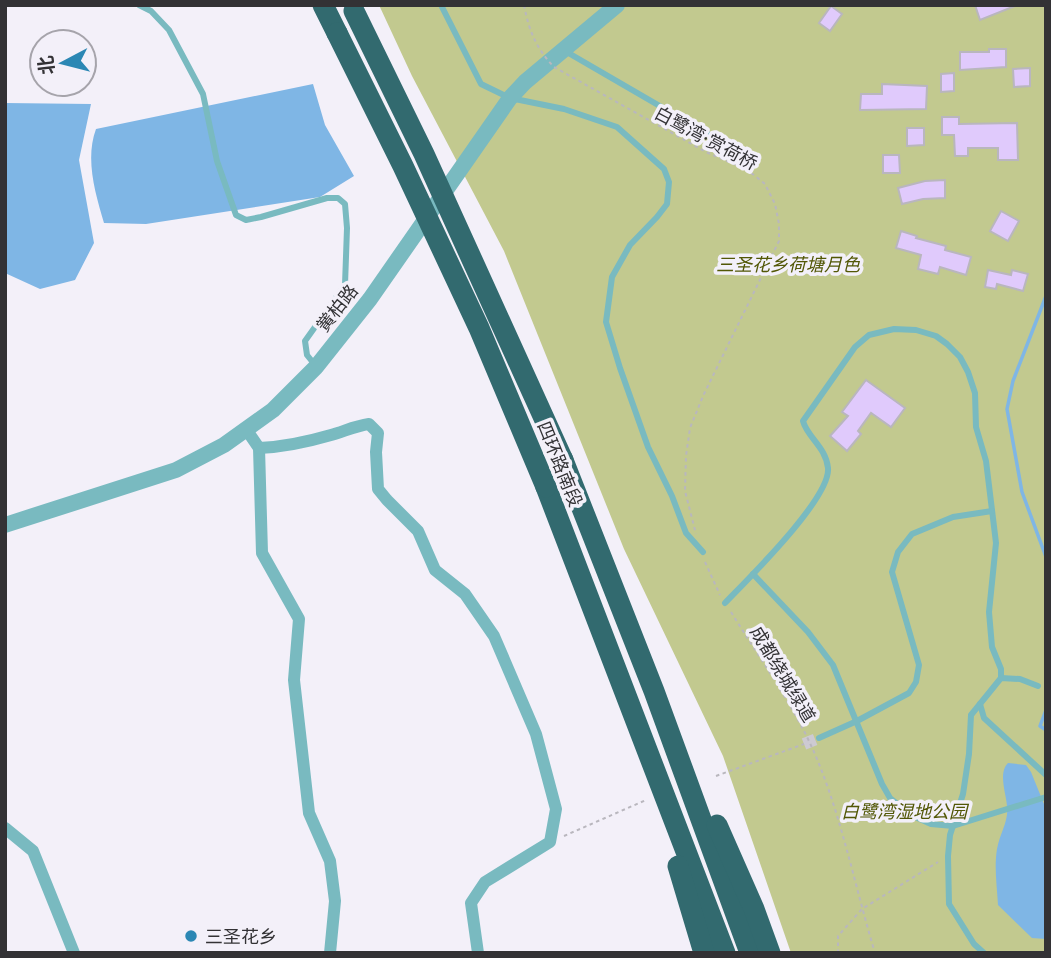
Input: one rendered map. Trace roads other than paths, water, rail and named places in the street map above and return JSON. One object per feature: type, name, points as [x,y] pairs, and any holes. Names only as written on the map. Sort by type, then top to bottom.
[{"type":"highway","name":"四环路南段","points":[[323,5],[403,166],[473,316],[546,487],[725,953]]},
{"type":"highway","name":"四环路南段","points":[[353,8],[424,154],[563,460],[631,632],[750,953]]},
{"type":"highway","points":[[631,632],[754,909],[770,953]]},
{"type":"highway","points":[[629,703],[704,953]]},
{"type":"street","name":"黉柏路","points":[[5,524],[176,470],[224,445],[273,410],[316,367],[370,299],[510,98],[617,5]]},
{"type":"street","points":[[260,449],[290,446],[369,424],[378,433],[376,452],[379,489],[418,531],[435,570],[465,594],[494,636],[536,734],[556,809],[551,842],[485,881],[471,903],[478,953]]},
{"type":"street","points":[[246,429],[260,449],[262,552],[299,619],[294,680],[309,813],[330,862],[335,901],[330,953]]},
{"type":"street","points":[[5,828],[33,851],[74,953]]},
{"type":"lane","points":[[139,5],[151,11],[169,30],[203,93],[217,161],[236,215],[246,220],[327,198],[338,198],[345,204],[345,285],[304,341],[307,355],[316,367]]},
{"type":"lane","points":[[441,5],[481,84],[510,98],[564,109],[617,128],[664,169],[669,182],[667,204],[630,245],[612,277],[606,322],[648,447],[672,496],[686,533],[703,552]]},
{"type":"lane","points":[[563,51],[708,134]]},
{"type":"lane","points":[[725,603],[781,545],[807,512],[824,483],[829,469],[820,445],[803,421],[855,347],[869,335],[880,331],[916,330],[936,336],[947,344],[960,357],[975,393],[976,427],[986,461],[996,543],[989,612],[992,647],[1002,678],[971,715],[963,794],[953,826],[948,856],[948,904],[974,944],[984,953]]},
{"type":"lane","points":[[819,738],[909,693],[916,682],[919,665],[892,572],[898,552],[912,534],[953,517],[992,511]]},
{"type":"lane","points":[[753,574],[808,632],[833,664],[890,799],[911,815],[931,824],[953,826],[1044,797]]},
{"type":"lane","points":[[1002,678],[1020,679],[1038,686]]},
{"type":"lane","points":[[980,704],[984,718],[1046,775]]},
{"type":"water","points":[[313,84],[325,125],[354,176],[320,197],[146,224],[104,223],[91,164],[96,129]]},
{"type":"water","points":[[5,103],[91,104],[79,160],[94,243],[75,280],[40,289],[5,273]]},
{"type":"water","points":[[1008,763],[1026,765],[1046,809],[1046,939],[1032,938],[998,905],[996,856],[1007,817],[1003,772]]},
{"type":"waterway","points":[[1046,296],[1013,381],[1007,409],[1022,492],[1046,557]]},
{"type":"waterway","points":[[1046,710],[1040,726],[1046,730]]},
{"type":"tunnel","points":[[804,744],[819,738]]},
{"type":"place","name":"三圣花乡","points":[[191,936]]},
{"type":"park label","name":"三圣花乡荷塘月色","points":[[788,264]]},
{"type":"park label","name":"白鹭湾湿地公园","points":[[904,811]]}]
